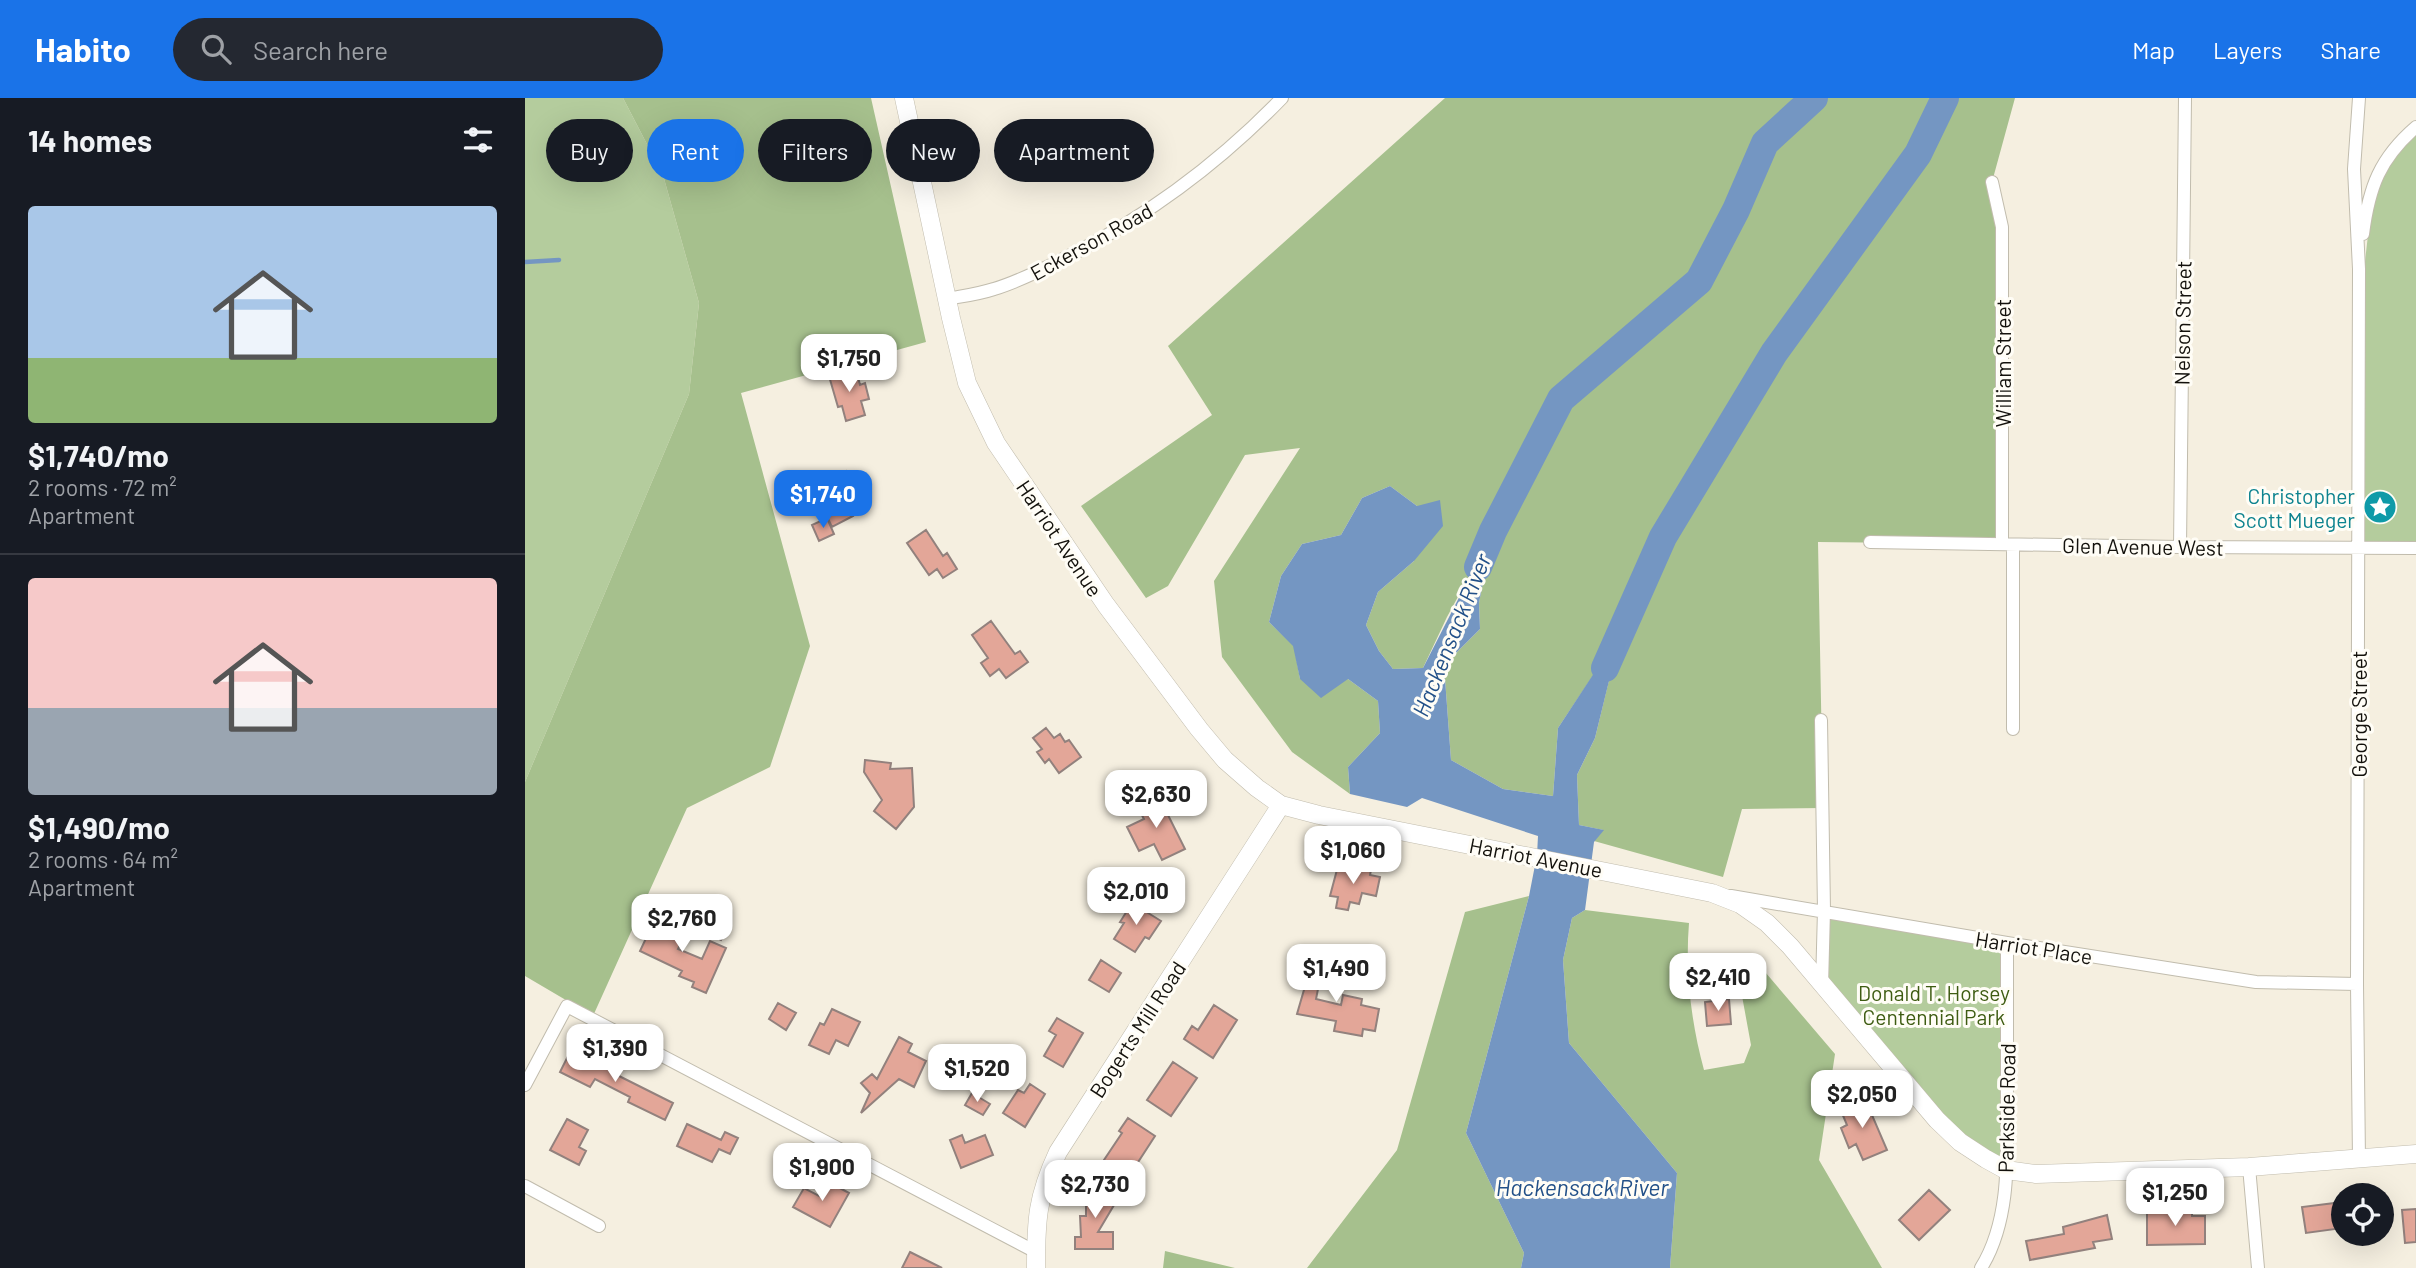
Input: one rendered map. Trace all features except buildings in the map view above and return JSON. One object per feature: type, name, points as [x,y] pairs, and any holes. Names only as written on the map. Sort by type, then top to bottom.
[{"type":"street","name":"Harriot Avenue","points":[[904,98],[947,299],[967,383],[978,409],[1008,461],[1106,605],[1199,729],[1225,760],[1281,805],[1319,815],[1712,893],[1740,904],[1767,923],[1790,946],[1937,1120],[1960,1142],[2006,1170],[2036,1174],[2249,1167],[2416,1154]]},
{"type":"street","name":"Eckerson Road","points":[[947,299],[995,289],[1044,269],[1136,219],[1221,156],[1282,98]]},
{"type":"street","name":"Nelson Street","points":[[2180,547],[2185,98]]},
{"type":"street","name":"George Street","points":[[2359,98],[2354,169],[2359,269],[2359,1160]]},
{"type":"street","name":"George Street","points":[[2359,269],[2372,185],[2382,164],[2398,143],[2416,127]]},
{"type":"street","name":"William Street","points":[[1992,182],[2003,227],[2013,729]]},
{"type":"street","name":"Glen Avenue West","points":[[1870,542],[2416,548]]},
{"type":"street","points":[[1821,720],[1824,910],[1822,985]]},
{"type":"street","name":"Bogerts Mill Road","points":[[1036,1260],[1037,1216],[1044,1182],[1058,1152],[1281,805]]},
{"type":"street","name":"Harriot Place","points":[[1712,893],[2256,982],[2357,984]]},
{"type":"street","name":"Parkside Road","points":[[1981,1268],[1992,1249],[1999,1226],[2006,1170],[2007,943]]},
{"type":"street","points":[[525,1085],[567,1006],[1036,1260]]},
{"type":"street","points":[[2249,1167],[2258,1268]]},
{"type":"street","points":[[525,1186],[599,1226]]},
{"type":"green space","points":[[525,98],[623,98],[647,144],[647,182],[665,182],[699,303],[689,394],[525,782]]},
{"type":"green space","points":[[623,98],[871,98],[886,165],[886,182],[890,182],[926,342],[741,393],[810,646],[770,767],[687,808],[593,1016],[525,976],[525,782],[689,394],[699,303],[665,182],[744,182],[744,119],[647,119],[647,144]]},
{"type":"green space","points":[[1445,98],[2015,98],[1992,182],[2002,227],[2002,544],[1818,542],[1823,808],[1742,809],[1723,877],[1594,841],[1603,830],[1579,825],[1577,775],[1595,738],[1620,635],[1558,728],[1553,796],[1503,789],[1451,760],[1444,665],[1480,629],[1479,603],[1492,534],[1423,668],[1393,669],[1379,651],[1366,625],[1378,592],[1414,561],[1417,506],[1390,486],[1362,498],[1341,535],[1302,544],[1281,576],[1269,622],[1294,646],[1300,679],[1348,679],[1378,701],[1380,733],[1348,767],[1350,794],[1292,752],[1222,657],[1214,581],[1300,448],[1245,455],[1168,586],[1146,598],[1081,506],[1212,415],[1168,346]]},
{"type":"green space","points":[[2416,134],[2416,544],[2363,544],[2364,270],[2371,209],[2388,165]]},
{"type":"green space","points":[[1529,896],[1466,1133],[1524,1253],[1521,1268],[1307,1268],[1397,1150],[1465,912]]},
{"type":"green space","points":[[1585,910],[1689,923],[1690,997],[1704,1070],[1744,1063],[1751,1045],[1740,985],[1754,959],[1835,1054],[1819,1160],[1882,1268],[1670,1268],[1677,1173],[1569,1043],[1563,960],[1572,918]]},
{"type":"green space","name":"Donald T. Horsey Centennial Park","points":[[1824,910],[2007,943],[2006,1170],[1960,1142],[1822,985]]},
{"type":"green space","points":[[1165,1251],[1235,1268],[1163,1268]]},
{"type":"water","points":[[1390,486],[1417,506],[1440,500],[1443,526],[1414,561],[1378,592],[1366,625],[1379,651],[1393,669],[1423,668],[1493,531],[1479,603],[1480,629],[1444,665],[1451,760],[1503,789],[1553,796],[1558,728],[1621,632],[1595,738],[1577,775],[1579,825],[1604,830],[1594,842],[1585,910],[1572,918],[1563,960],[1569,1043],[1677,1173],[1670,1268],[1521,1268],[1524,1253],[1466,1133],[1529,896],[1538,836],[1422,798],[1407,807],[1350,794],[1348,767],[1380,733],[1378,701],[1348,679],[1321,698],[1300,679],[1293,646],[1269,622],[1281,576],[1302,544],[1341,535],[1362,498]]},
{"type":"waterway","name":"Hackensack River","points":[[1478,567],[1493,531],[1561,399],[1699,281],[1736,210],[1765,143],[1814,98]]},
{"type":"waterway","points":[[1605,668],[1663,537],[1774,353],[1918,154],[1945,98]]},
{"type":"waterway","points":[[525,262],[559,260]]},
{"type":"place","name":"Christopher Scott Mueger","points":[[2380,507]]}]
